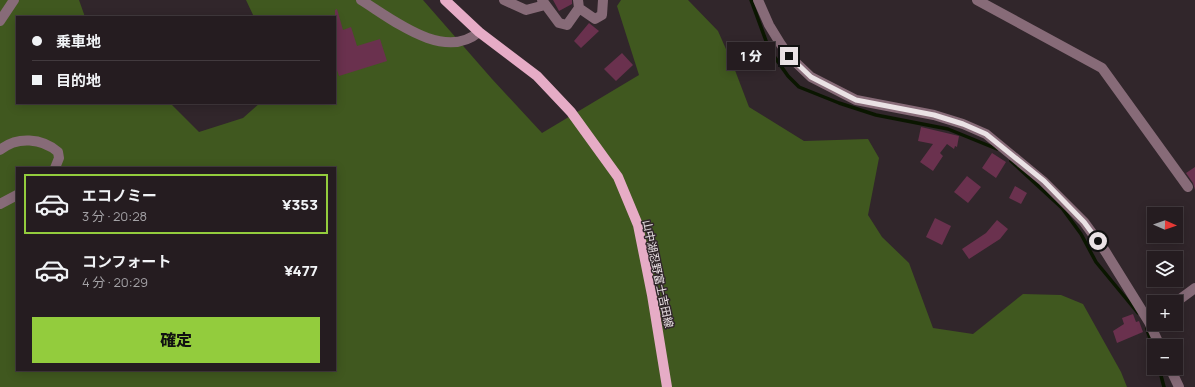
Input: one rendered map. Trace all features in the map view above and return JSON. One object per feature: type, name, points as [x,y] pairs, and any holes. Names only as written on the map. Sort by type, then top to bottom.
[{"type":"main road","name":"山中湖忍野富士吉田線","points":[[446,0],[479,32],[542,82],[571,112],[618,177],[638,225],[652,295],[667,387]]},
{"type":"street","points":[[0,21],[14,0]]},
{"type":"street","points":[[361,0],[419,35],[442,42],[455,42],[470,39],[479,32]]},
{"type":"street","points":[[504,0],[526,10],[543,3],[559,23],[567,25],[579,4],[596,19],[602,15],[603,0]]},
{"type":"street","points":[[758,0],[769,25],[780,43],[789,56],[811,77],[856,100],[934,115],[969,126],[986,134],[1044,181],[1084,222],[1147,314]]},
{"type":"street","points":[[977,0],[1102,68],[1188,187]]},
{"type":"street","points":[[0,150],[18,141],[45,144],[58,152],[59,158],[55,167]]},
{"type":"street","points":[[0,204],[16,196]]},
{"type":"street","points":[[1183,297],[1195,288]]},
{"type":"street","points":[[1173,375],[1179,387]]},
{"type":"green space","points":[[0,0],[79,0],[85,16],[16,16],[16,104],[171,104],[199,132],[243,118],[259,104],[336,104],[336,16],[254,16],[246,0],[423,0],[492,79],[542,133],[639,75],[617,6],[621,0],[688,0],[718,31],[749,107],[804,141],[868,139],[879,158],[868,215],[882,237],[909,263],[933,328],[973,334],[1023,294],[1061,295],[1083,304],[1121,372],[1127,387],[0,387]]},
{"type":"building","points":[[553,0],[572,0],[572,4],[559,11]]},
{"type":"building","points":[[337,9],[343,30],[351,27],[357,46],[380,39],[387,61],[339,76],[336,67],[335,10]]},
{"type":"building","points":[[589,23],[599,31],[581,48],[574,41]]},
{"type":"building","points":[[622,53],[633,65],[616,81],[604,69]]},
{"type":"building","points":[[921,127],[959,136],[957,147],[955,146],[954,149],[947,144],[940,153],[943,156],[933,171],[920,162],[933,144],[918,141]]},
{"type":"building","points":[[992,153],[1006,162],[996,178],[982,168]]},
{"type":"building","points":[[1195,167],[1195,190],[1193,183],[1186,173]]},
{"type":"building","points":[[967,176],[981,187],[968,203],[954,192]]},
{"type":"building","points":[[1015,186],[1027,193],[1021,204],[1009,198]]},
{"type":"building","points":[[935,218],[951,226],[942,245],[926,237]]},
{"type":"building","points":[[997,220],[1008,229],[1000,239],[969,259],[962,249],[986,233]]},
{"type":"building","points":[[1133,314],[1136,322],[1139,321],[1143,332],[1117,343],[1113,331],[1124,324],[1122,318]]},
{"type":"waterway","points":[[751,0],[769,49],[788,76],[799,87],[839,103],[876,115],[948,129],[997,149]]},
{"type":"waterway","points":[[1011,161],[1062,208],[1081,234],[1096,262],[1138,313]]},
{"type":"waterway","points":[[1148,331],[1150,339]]},
{"type":"waterway","points":[[1161,375],[1164,387]]},
{"type":"route","points":[[789,56],[811,77],[856,100],[934,115],[963,124],[986,134],[1012,157],[1044,181],[1084,222],[1098,241]]}]
